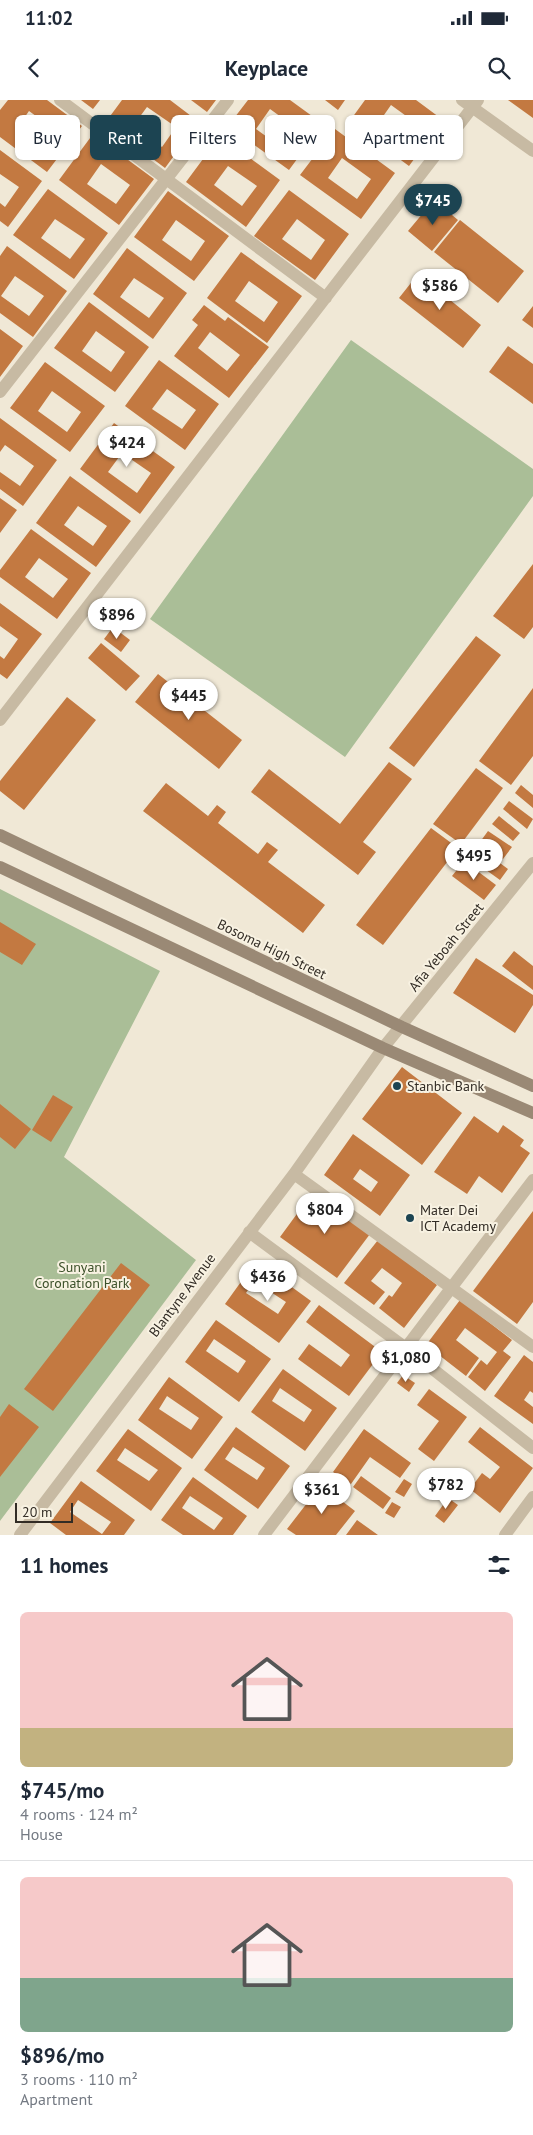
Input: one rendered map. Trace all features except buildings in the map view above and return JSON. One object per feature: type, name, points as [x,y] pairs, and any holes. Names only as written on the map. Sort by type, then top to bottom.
[{"type":"street","points":[[60,100],[326,298]]},
{"type":"street","points":[[0,392],[228,100]]},
{"type":"street","points":[[0,720],[326,298],[471,103],[533,151]]},
{"type":"street","name":"Bosoma High Street","points":[[0,835],[402,1027],[533,1086]]},
{"type":"street","name":"Afia Yeboah Street","points":[[383,1048],[402,1027],[533,863]]},
{"type":"street","points":[[0,867],[383,1048],[533,1113]]},
{"type":"street","name":"Blantyne Avenue","points":[[20,1535],[294,1174],[383,1048]]},
{"type":"street","points":[[294,1174],[533,1347]]},
{"type":"street","points":[[282,1535],[268,1531],[533,1180]]},
{"type":"street","points":[[249,1232],[406,1348],[533,1448]]},
{"type":"street","points":[[505,1535],[533,1497]]},
{"type":"green space","points":[[351,340],[533,469],[533,496],[345,757],[150,619]]},
{"type":"green space","name":"Sunyani Coronation Park","points":[[0,889],[160,971],[64,1157],[196,1260],[0,1521]]},
{"type":"place","name":"Stanbic Bank","points":[[397,1086]]},
{"type":"place","name":"Mater Dei ICT Academy","points":[[410,1218]]}]
